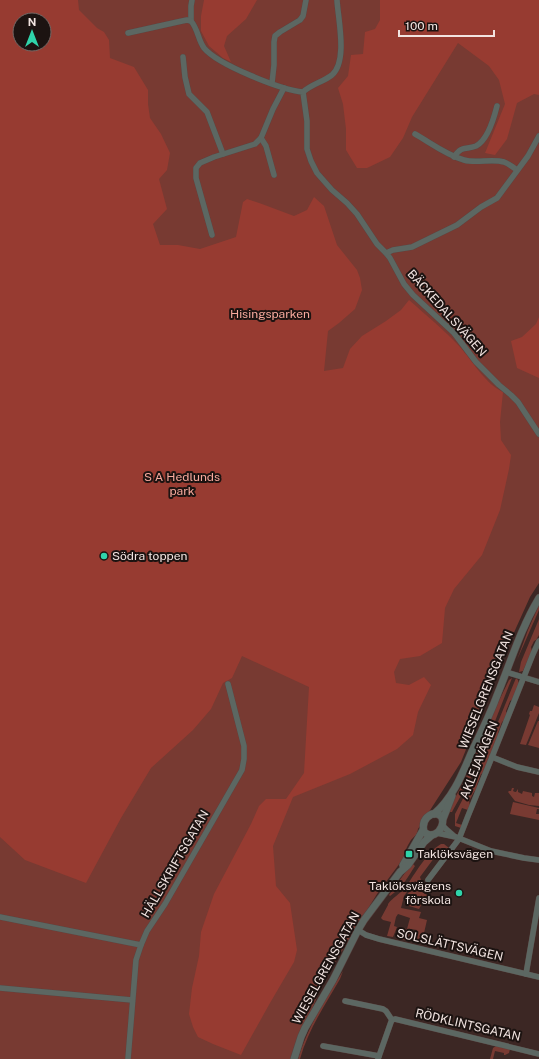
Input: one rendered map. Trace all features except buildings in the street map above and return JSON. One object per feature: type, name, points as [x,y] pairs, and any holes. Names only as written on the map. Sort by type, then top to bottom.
[{"type":"street","points":[[192,0],[191,21],[196,28],[200,42],[207,52],[246,73],[284,88],[303,92],[312,85],[328,78],[333,74],[339,63],[341,48],[337,0]]},
{"type":"street","points":[[272,83],[275,36],[300,20],[303,16],[306,0]]},
{"type":"street","points":[[128,33],[187,20],[191,21]]},
{"type":"street","points":[[183,57],[185,77],[189,94],[207,112],[223,154]]},
{"type":"street","points":[[212,235],[199,190],[196,171],[198,165],[223,154],[255,144],[261,138],[273,109],[284,88]]},
{"type":"street","name":"BÄCKEDALSVÄGEN","points":[[303,92],[307,121],[307,148],[313,167],[332,190],[357,214],[377,244],[390,258],[404,284],[413,295],[454,332],[480,366],[518,402],[539,434]]},
{"type":"street","points":[[454,157],[458,151],[478,145],[484,139],[493,119],[496,106]]},
{"type":"street","points":[[415,134],[454,157],[465,161],[504,162],[517,170]]},
{"type":"street","points":[[386,253],[393,250],[412,248],[457,226],[481,207],[497,198],[528,156],[539,136]]},
{"type":"street","points":[[261,138],[266,146],[274,175]]},
{"type":"street","name":"WIESELGRENSGATAN","points":[[400,872],[403,864],[423,830],[425,819],[440,809],[453,791],[462,774],[490,713],[521,634],[532,609],[539,598]]},
{"type":"street","name":"AKLEJAVÄGEN","points":[[428,880],[458,838],[539,642]]},
{"type":"street","points":[[506,672],[539,682]]},
{"type":"street","name":"HÄLLSKRIFTSGATAN","points":[[128,1059],[136,960],[141,944],[242,770],[244,746],[228,684]]},
{"type":"street","points":[[492,757],[517,767],[539,772]]},
{"type":"street","name":"WIESELGRENSGATAN","points":[[294,1059],[303,1032],[339,969],[358,930],[400,872],[408,866],[424,842],[441,828],[453,791]]},
{"type":"street","points":[[434,814],[440,815],[446,829],[458,838]]},
{"type":"street","points":[[423,830],[426,834],[458,838],[491,851],[539,860]]},
{"type":"street","points":[[526,974],[539,898]]},
{"type":"street","points":[[0,917],[141,944]]},
{"type":"street","name":"SOLSLÄTTSVÄGEN","points":[[358,930],[366,935],[382,940],[539,977]]},
{"type":"street","points":[[0,988],[132,1000]]},
{"type":"street","points":[[323,1046],[379,1057],[390,1022],[392,1020],[382,1008],[345,1001]]},
{"type":"street","name":"RÖDKLINTSGATAN","points":[[392,1020],[395,1019],[539,1054]]},
{"type":"green space","name":"Hisingsparken","points":[[0,0],[539,0],[539,583],[530,597],[502,659],[461,762],[411,840],[405,851],[403,859],[377,894],[323,982],[292,1059],[0,1059]]},
{"type":"green space","name":"S A Hedlunds park","points":[[0,0],[78,0],[79,10],[97,28],[104,32],[109,40],[110,58],[134,67],[148,90],[150,118],[161,134],[170,153],[167,170],[159,179],[167,209],[153,224],[160,245],[178,245],[200,249],[236,237],[243,202],[247,199],[294,216],[307,210],[314,197],[324,206],[337,245],[357,270],[362,290],[355,309],[328,331],[324,371],[343,368],[350,349],[362,336],[401,310],[409,300],[453,340],[490,383],[503,392],[500,422],[501,440],[511,455],[500,510],[482,555],[454,589],[445,608],[442,643],[420,656],[400,659],[394,672],[396,683],[409,685],[424,677],[431,685],[418,712],[413,735],[397,749],[350,774],[293,797],[273,846],[276,886],[290,903],[297,950],[294,962],[241,1055],[198,1037],[193,1027],[189,1014],[192,988],[199,956],[201,932],[214,894],[259,806],[266,799],[286,799],[304,773],[309,687],[242,656],[232,678],[223,683],[211,709],[193,730],[151,768],[121,818],[86,883],[25,860],[0,837]]},
{"type":"green space","points":[[204,0],[257,0],[246,19],[227,36],[224,46],[231,62],[223,58],[209,46],[201,31],[201,16]]},
{"type":"green space","points":[[380,0],[539,0],[539,95],[534,94],[517,103],[507,139],[495,155],[485,153],[505,104],[499,80],[489,66],[458,43],[412,117],[403,138],[390,157],[367,168],[357,168],[346,150],[346,129],[343,104],[338,88],[348,76],[351,55],[363,54],[365,32],[375,29],[380,20]]},
{"type":"green space","points":[[539,317],[539,378],[517,368],[511,341],[522,337],[536,324]]},
{"type":"green space","points":[[539,605],[539,610],[517,660],[528,630]]},
{"type":"green space","points":[[539,619],[539,635],[531,647],[532,651],[523,671],[519,672],[521,662]]},
{"type":"green space","points":[[512,678],[481,757],[452,812],[449,812],[452,803],[464,782],[492,715],[509,680]]},
{"type":"green space","points":[[516,678],[519,684],[506,711],[507,714],[505,720],[502,722],[498,733],[499,735],[484,773],[481,774],[477,785],[478,787],[469,801],[470,805],[468,810],[462,808],[456,823],[462,825],[461,828],[455,826],[455,814],[480,766]]},
{"type":"green space","points":[[534,705],[539,707],[539,713],[526,745],[520,744],[530,711],[532,711]]},
{"type":"green space","points":[[539,721],[539,748],[528,745]]},
{"type":"green space","points":[[512,788],[514,788],[513,791],[515,792],[518,789],[518,792],[522,794],[523,791],[532,793],[532,796],[534,797],[535,793],[539,793],[539,806],[515,801],[508,792],[511,791]]},
{"type":"green space","points":[[513,802],[539,808],[537,809],[536,814],[539,814],[539,820],[510,814]]},
{"type":"green space","points":[[441,844],[444,844],[449,848],[447,851],[440,850],[420,877],[421,880],[418,883],[415,881],[404,896],[401,908],[421,912],[419,918],[427,920],[424,933],[421,933],[420,939],[424,940],[424,945],[414,942],[417,930],[411,929],[408,941],[400,939],[399,936],[401,928],[407,929],[410,918],[398,914],[394,926],[397,927],[393,937],[387,936],[391,922],[381,918],[388,904],[405,888],[431,852]]},
{"type":"green space","points":[[412,863],[415,866],[407,878],[390,896],[389,895]]},
{"type":"green space","points":[[413,887],[427,895],[427,898],[425,898],[419,909],[409,906],[405,901],[406,896]]},
{"type":"green space","points":[[343,971],[312,1028],[300,1059],[298,1059],[312,1024]]},
{"type":"green space","points":[[496,1046],[510,1049],[509,1053],[504,1055],[504,1053],[495,1051],[493,1059],[490,1059],[493,1048]]},
{"type":"place","name":"Södra toppen","points":[[104,556]]},
{"type":"place","name":"Taklöksvägen","points":[[409,854]]},
{"type":"place","name":"Taklöksvägens förskola","points":[[459,893]]}]
